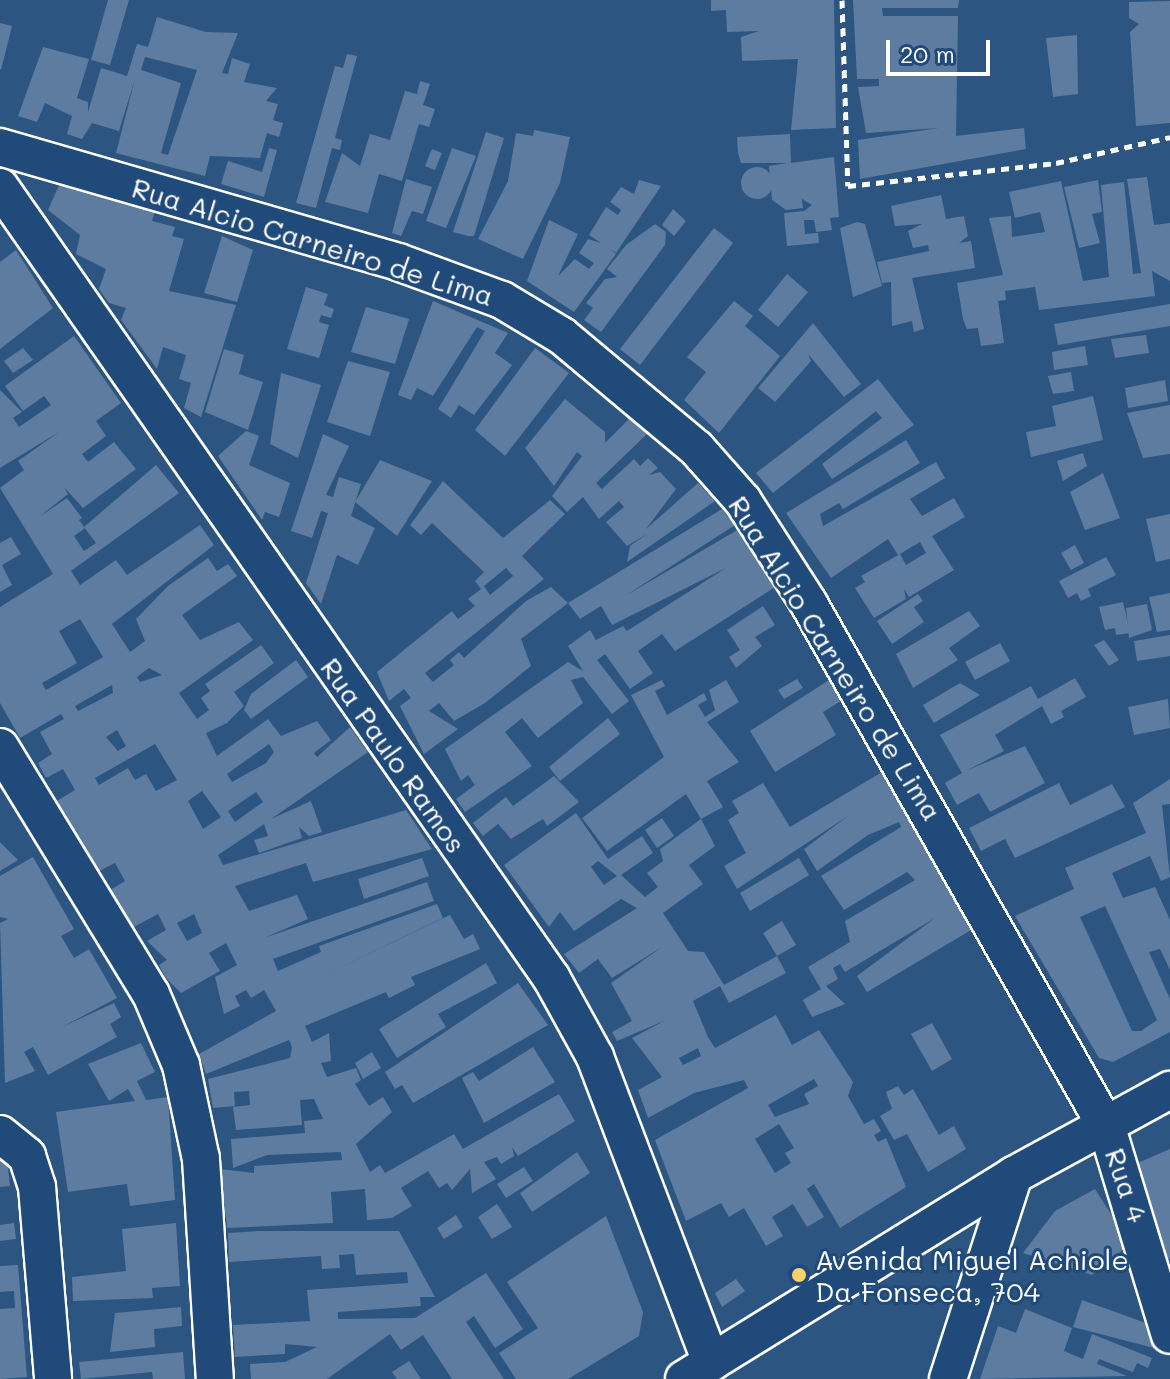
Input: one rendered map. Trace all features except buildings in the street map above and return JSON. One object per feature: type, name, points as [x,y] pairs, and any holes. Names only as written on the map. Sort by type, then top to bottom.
[{"type":"street","name":"Rua Alcio Carneiro de Lima","points":[[0,147],[398,262],[502,300],[562,336],[697,449],[743,501],[809,604],[1121,1120]]},
{"type":"street","name":"Rua Paulo Ramos","points":[[0,187],[552,979],[595,1057],[697,1371]]},
{"type":"street","points":[[0,747],[151,994],[181,1065],[201,1159],[215,1379]]},
{"type":"street","points":[[697,1371],[1014,1175],[1121,1120],[1170,1090]]},
{"type":"street","points":[[1121,1120],[1170,1103]]},
{"type":"street","name":"Rua 4","points":[[1121,1120],[1170,1335]]},
{"type":"street","points":[[0,1134],[27,1156],[37,1187],[53,1379]]},
{"type":"street","points":[[948,1379],[1014,1175]]},
{"type":"path","points":[[842,0],[848,186],[1056,163],[1170,137]]},
{"type":"place","name":"Avenida Miguel Achiole Da Fonseca, 704","points":[[799,1275]]}]
